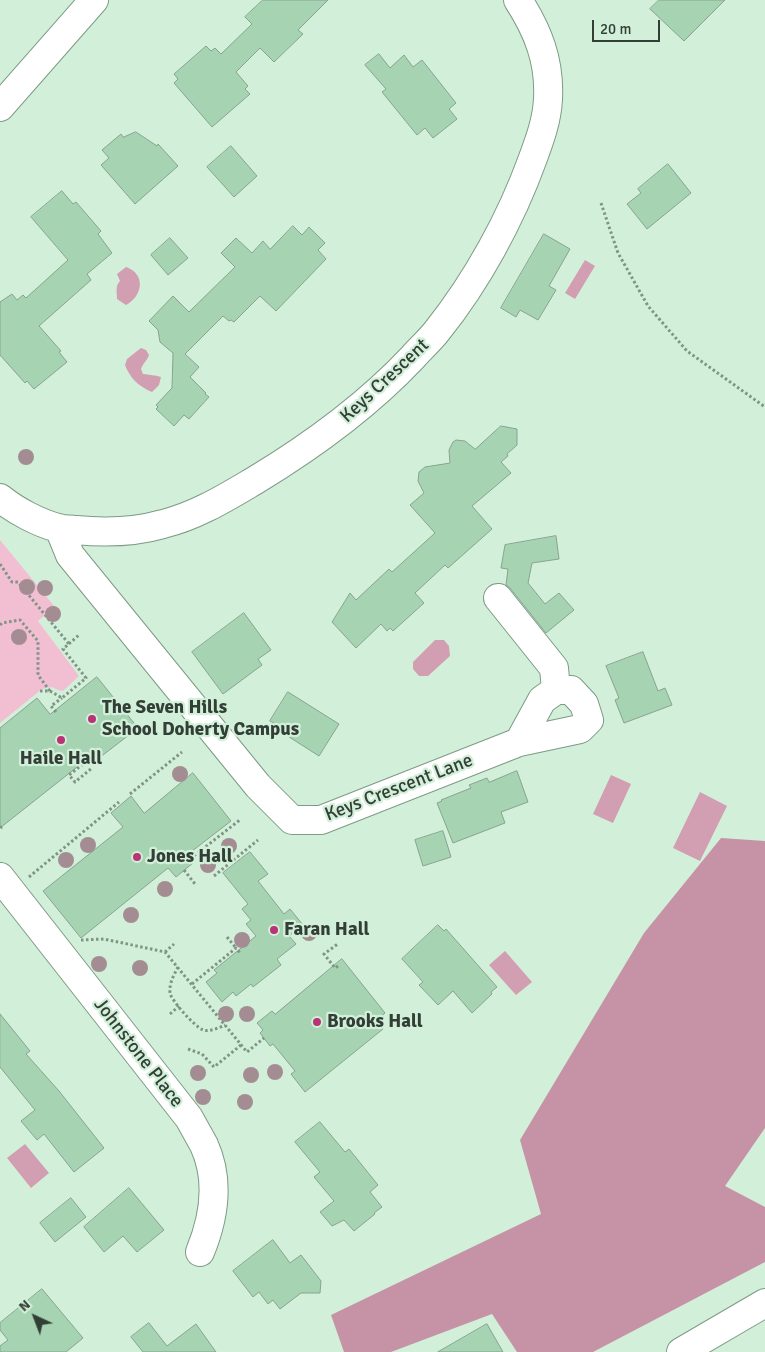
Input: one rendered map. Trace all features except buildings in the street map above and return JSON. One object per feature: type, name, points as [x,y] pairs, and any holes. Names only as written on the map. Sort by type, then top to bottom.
[{"type":"street","points":[[0,107],[94,0]]},
{"type":"street","name":"Keys Crescent","points":[[0,498],[29,516],[59,528],[101,532],[163,525],[193,515],[230,496],[294,457],[353,414],[400,371],[437,332],[467,290],[499,235],[526,179],[543,130],[548,99],[545,57],[534,26],[518,0]]},
{"type":"street","name":"Keys Crescent Lane","points":[[59,528],[70,555],[258,786],[292,820],[321,820],[519,742],[580,729],[589,720],[584,704],[571,690],[556,690]]},
{"type":"street","points":[[498,598],[554,668],[556,690],[542,700],[519,742]]},
{"type":"street","name":"Johnstone Place","points":[[0,877],[189,1118],[204,1146],[211,1167],[213,1210],[208,1232],[200,1252]]},
{"type":"street","points":[[681,1352],[765,1304]]},
{"type":"path","points":[[601,203],[618,253],[648,306],[687,350],[765,408]]},
{"type":"path","points":[[0,564],[12,582],[18,582],[69,644]]},
{"type":"path","points":[[0,625],[20,620],[38,640],[38,675],[50,691],[62,698]]},
{"type":"path","points":[[56,712],[51,706],[86,678],[63,649],[79,635]]},
{"type":"path","points":[[40,691],[50,691]]},
{"type":"path","points":[[130,794],[182,752]]},
{"type":"path","points":[[87,761],[69,775],[74,782],[92,768]]},
{"type":"path","points":[[28,880],[30,875],[119,802]]},
{"type":"path","points":[[190,859],[241,819]]},
{"type":"path","points":[[214,876],[258,840]]},
{"type":"path","points":[[184,870],[195,884]]},
{"type":"path","points":[[227,937],[240,953]]},
{"type":"path","points":[[76,940],[104,939],[165,952],[247,1052],[264,1038]]},
{"type":"path","points":[[338,966],[335,968],[324,954],[339,943]]},
{"type":"path","points":[[165,952],[174,944]]},
{"type":"path","points":[[192,984],[236,948]]},
{"type":"path","points":[[178,967],[170,986],[170,995],[195,1026],[204,1031],[225,1025]]},
{"type":"path","points":[[170,1014],[179,1006]]},
{"type":"path","points":[[188,1049],[202,1054],[214,1068],[241,1045]]},
{"type":"shaded area","points":[[585,260],[595,266],[575,299],[565,293]]},
{"type":"shaded area","points":[[126,267],[137,275],[140,285],[136,296],[126,305],[117,299],[117,285],[120,281],[117,274]]},
{"type":"shaded area","points":[[141,348],[146,350],[149,355],[141,369],[143,374],[161,377],[159,385],[152,392],[135,381],[125,365],[127,359]]},
{"type":"shaded area","points":[[0,540],[55,607],[38,621],[79,676],[63,691],[52,687],[42,689],[0,723]]},
{"type":"shaded area","points":[[435,640],[444,640],[449,646],[450,656],[428,676],[419,676],[413,669],[413,662]]},
{"type":"shaded area","points":[[611,775],[631,784],[613,823],[593,814]]},
{"type":"shaded area","points":[[700,792],[727,806],[700,861],[673,848]]},
{"type":"shaded area","points":[[721,838],[765,841],[765,1128],[725,1186],[765,1207],[765,1262],[593,1352],[517,1352],[492,1314],[391,1352],[344,1352],[331,1315],[541,1214],[520,1140],[644,933]]},
{"type":"shaded area","points":[[505,951],[532,982],[516,995],[489,965]]},
{"type":"shaded area","points":[[25,1144],[49,1173],[31,1188],[7,1158]]},
{"type":"place","name":"The Seven Hills School Doherty Campus","points":[[92,719]]},
{"type":"place","name":"Haile Hall","points":[[61,740]]},
{"type":"place","name":"Jones Hall","points":[[137,857]]},
{"type":"place","name":"Faran Hall","points":[[274,930]]},
{"type":"place","name":"Brooks Hall","points":[[317,1022]]}]
